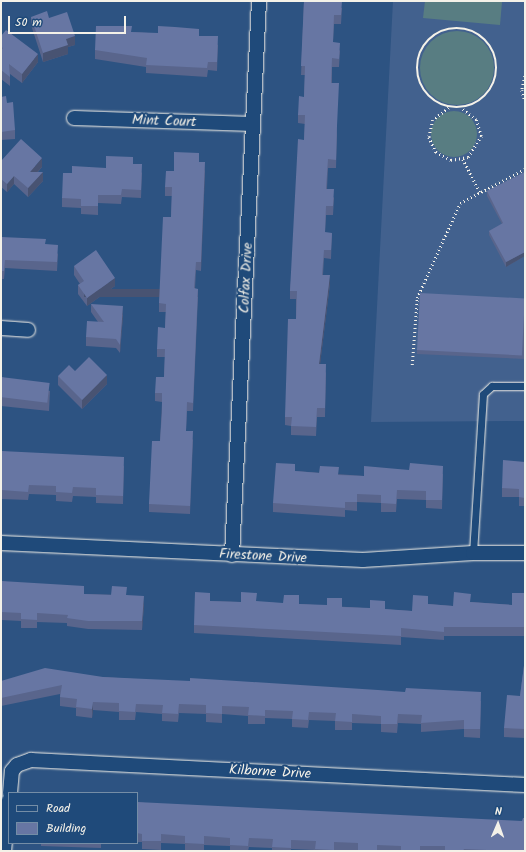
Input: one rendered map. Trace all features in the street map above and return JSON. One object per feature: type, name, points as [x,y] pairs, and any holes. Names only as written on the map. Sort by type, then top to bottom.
[{"type":"street","name":"Colfax Drive","points":[[232,555],[259,1]]},
{"type":"street","name":"Mint Court","points":[[74,118],[254,124]]},
{"type":"street","points":[[1,328],[28,330]]},
{"type":"street","name":"Firestone Drive","points":[[1,543],[363,560],[473,553],[525,553]]},
{"type":"street","name":"Kilborne Drive","points":[[10,792],[17,765],[31,760],[525,785]]},
{"type":"street","points":[[4,851],[8,810]]},
{"type":"lane","points":[[473,553],[483,394],[492,386],[525,386]]},
{"type":"path","points":[[462,28],[486,39],[497,64],[491,90],[481,100],[461,108],[449,108],[432,99],[423,90],[417,65],[420,53],[436,33],[462,28]]},
{"type":"path","points":[[525,76],[522,90],[525,101]]},
{"type":"path","points":[[449,108],[433,120],[429,132],[431,145],[443,158],[463,159],[474,151],[481,136],[476,120],[461,108]]},
{"type":"path","points":[[463,159],[480,192]]},
{"type":"path","points":[[412,364],[416,298],[422,282],[460,202],[525,169]]},
{"type":"shaded area","points":[[393,1],[525,1],[525,421],[371,422]]},
{"type":"green space","points":[[425,1],[502,2],[500,25],[423,18]]},
{"type":"green space","points":[[457,31],[478,37],[488,47],[494,68],[488,89],[478,99],[457,105],[436,99],[426,89],[420,68],[426,47],[436,37]]},
{"type":"green space","points":[[454,111],[467,115],[473,121],[477,134],[473,147],[467,153],[454,157],[441,153],[435,147],[431,134],[435,121],[441,115]]},
{"type":"building","points":[[304,1],[342,1],[341,15],[334,15],[333,42],[340,43],[339,59],[332,58],[331,83],[339,83],[336,160],[328,159],[326,189],[334,189],[333,206],[326,206],[325,232],[332,233],[331,250],[324,250],[322,275],[330,275],[319,364],[326,364],[325,408],[317,408],[316,427],[291,426],[292,417],[285,417],[288,319],[296,319],[297,291],[290,291],[298,139],[304,140],[305,115],[298,115],[299,96],[304,97],[305,66],[301,66]]},
{"type":"building","points":[[47,11],[49,18],[67,12],[75,36],[66,39],[68,45],[43,53],[31,17]]},
{"type":"building","points":[[96,26],[132,26],[131,32],[158,33],[158,26],[199,29],[199,36],[218,36],[217,62],[208,62],[207,68],[146,65],[147,58],[95,50]]},
{"type":"building","points":[[6,30],[38,54],[22,74],[9,64],[10,77],[1,70],[1,50],[3,48],[1,47],[1,36]]},
{"type":"building","points":[[6,96],[7,103],[13,102],[15,130],[1,132],[1,97]]},
{"type":"building","points":[[21,139],[42,158],[30,172],[43,172],[28,188],[14,176],[7,184],[1,179],[1,161]]},
{"type":"building","points":[[174,152],[199,153],[199,162],[205,162],[201,262],[196,262],[194,288],[198,289],[193,403],[187,402],[186,431],[193,431],[190,506],[149,504],[152,441],[160,441],[162,413],[162,393],[155,393],[156,377],[164,377],[165,349],[157,349],[158,327],[165,328],[166,304],[159,303],[163,217],[171,217],[172,187],[165,187],[166,171],[174,171]]},
{"type":"building","points":[[106,156],[133,157],[133,164],[142,164],[141,190],[122,189],[121,195],[98,195],[98,206],[81,206],[81,199],[62,198],[63,173],[72,173],[72,166],[106,168]]},
{"type":"building","points":[[525,172],[525,252],[506,262],[489,231],[503,223],[487,191]]},
{"type":"building","points":[[1,237],[46,239],[45,244],[58,245],[57,262],[5,260],[4,271],[1,271]]},
{"type":"building","points":[[96,250],[115,278],[87,298],[78,285],[84,281],[74,266]]},
{"type":"building","points":[[420,293],[525,298],[522,355],[417,350]]},
{"type":"building","points":[[91,304],[123,306],[120,345],[116,339],[86,337],[87,321],[104,322]]},
{"type":"building","points":[[89,357],[107,375],[82,400],[58,376],[69,365],[75,371]]},
{"type":"building","points":[[1,377],[50,383],[47,403],[1,397]]},
{"type":"building","points":[[1,451],[124,457],[123,496],[96,495],[96,488],[73,487],[72,493],[56,492],[56,486],[29,485],[28,492],[1,490]]},
{"type":"building","points":[[503,460],[525,462],[525,498],[519,497],[519,489],[502,488]]},
{"type":"building","points":[[276,463],[295,464],[295,471],[319,473],[320,466],[339,467],[338,475],[364,476],[364,466],[409,470],[410,463],[443,466],[442,500],[426,500],[426,491],[397,490],[396,504],[381,503],[381,495],[357,494],[357,502],[345,502],[345,508],[273,503]]},
{"type":"building","points":[[1,581],[84,586],[84,594],[111,595],[112,586],[127,587],[126,595],[144,596],[142,621],[88,621],[67,618],[68,615],[37,613],[37,620],[21,619],[21,613],[1,612]]},
{"type":"building","points":[[195,592],[210,593],[210,601],[241,602],[241,592],[257,593],[256,601],[283,603],[284,595],[299,595],[299,604],[327,605],[327,598],[342,598],[342,607],[370,608],[370,600],[385,601],[385,609],[412,611],[413,595],[428,596],[428,604],[453,606],[454,592],[471,594],[470,602],[512,605],[512,593],[525,593],[525,627],[444,627],[444,632],[401,628],[401,636],[194,625]]},
{"type":"building","points":[[525,658],[525,729],[504,728],[507,695],[520,696]]},
{"type":"building","points":[[45,668],[103,677],[190,681],[190,678],[405,692],[406,688],[481,692],[480,729],[464,729],[464,720],[421,723],[422,715],[398,714],[397,724],[381,724],[381,716],[352,714],[352,722],[335,721],[336,713],[309,712],[308,720],[292,719],[293,711],[265,710],[265,716],[248,715],[249,707],[222,706],[222,714],[206,713],[206,705],[179,704],[178,714],[162,713],[163,705],[136,704],[135,712],[119,711],[119,703],[93,702],[92,709],[76,707],[77,699],[60,697],[62,685],[1,698],[1,681]]},
{"type":"building","points":[[138,802],[522,821],[523,818],[525,818],[525,851],[487,851],[464,849],[463,851],[445,851],[445,846],[420,846],[420,851],[401,851],[401,846],[377,845],[377,851],[358,851],[358,843],[334,842],[334,850],[315,849],[316,841],[291,840],[291,848],[272,847],[273,839],[249,838],[248,846],[230,845],[230,838],[204,836],[204,844],[185,843],[185,836],[161,834],[161,841],[142,841],[142,834],[138,833]]}]
